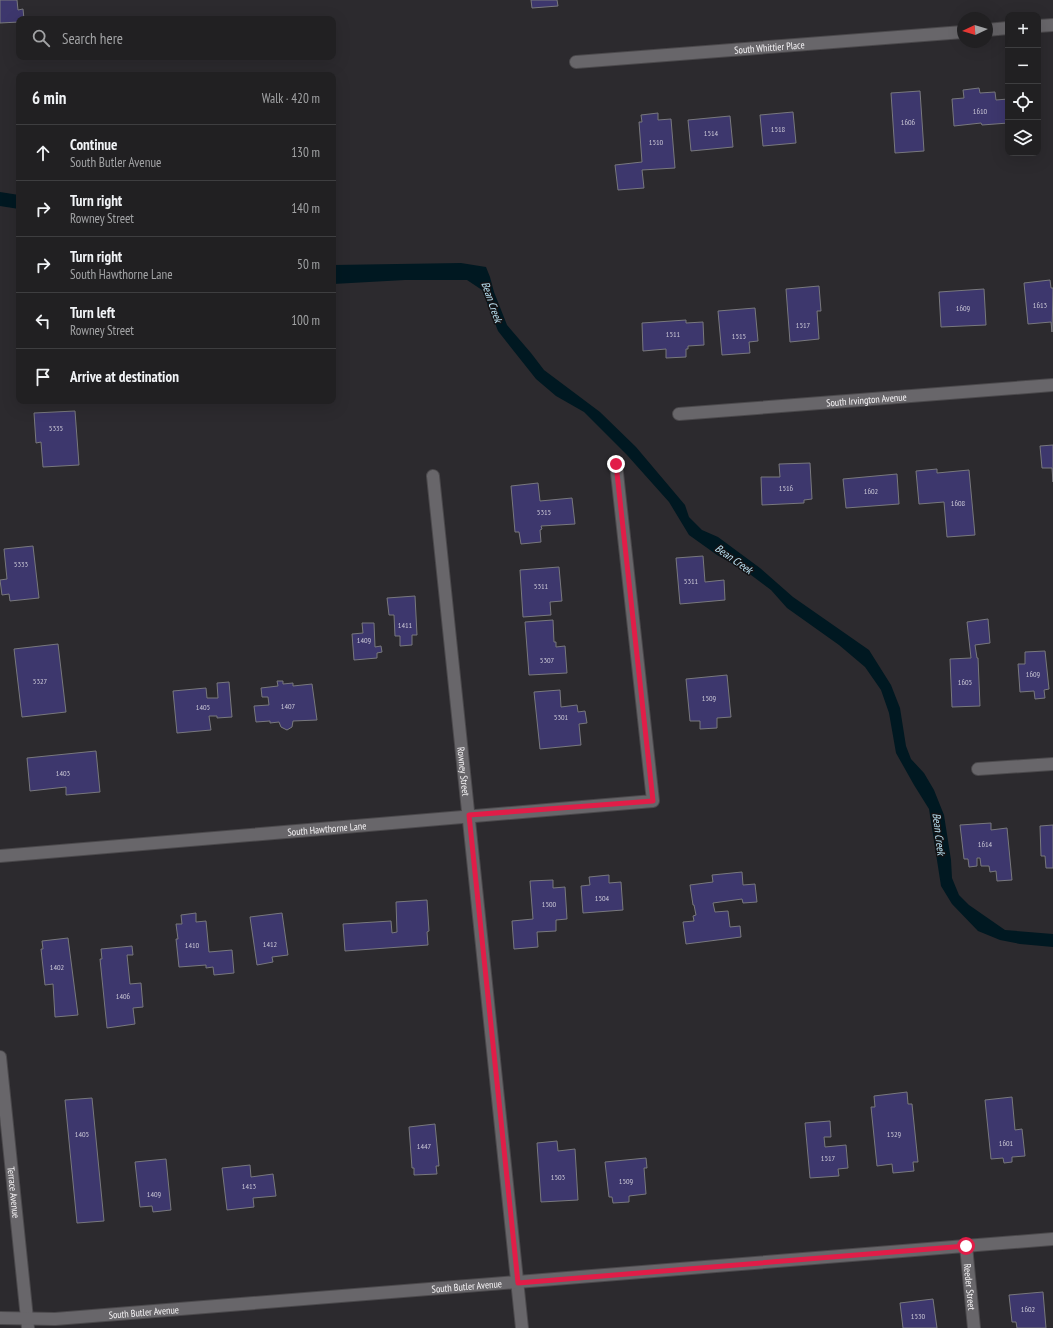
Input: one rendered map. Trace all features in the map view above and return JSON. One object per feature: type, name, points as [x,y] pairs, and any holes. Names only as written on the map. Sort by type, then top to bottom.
[{"type":"street","points":[[1041,26],[1053,25]]},
{"type":"street","points":[[993,29],[1005,28]]},
{"type":"street","name":"South Whittier Place","points":[[576,62],[957,32]]},
{"type":"street","name":"South Irvington Avenue","points":[[679,414],[1053,385]]},
{"type":"street","name":"South Hawthorne Lane","points":[[0,856],[469,815],[653,801],[616,464]]},
{"type":"street","name":"Rowney Street","points":[[433,476],[522,1328]]},
{"type":"street","points":[[978,769],[1053,764]]},
{"type":"street","name":"Terrace Avenue","points":[[0,1057],[28,1323]]},
{"type":"street","name":"South Butler Avenue","points":[[0,1318],[28,1323],[1053,1239]]},
{"type":"street","name":"Reeder Street","points":[[966,1246],[974,1328]]},
{"type":"water","points":[[0,192],[16,195],[16,209],[0,206]]},
{"type":"water","name":"Bean Creek","points":[[461,263],[486,267],[507,325],[544,370],[600,412],[636,447],[685,505],[689,517],[702,530],[718,537],[760,568],[793,597],[869,650],[891,685],[900,708],[906,746],[911,759],[924,773],[934,790],[944,815],[951,860],[952,878],[959,895],[969,905],[1005,930],[1053,934],[1053,947],[1020,944],[1000,940],[978,931],[952,904],[941,886],[929,809],[896,753],[889,713],[881,690],[865,667],[839,645],[787,608],[771,590],[747,572],[717,555],[689,535],[669,502],[627,455],[584,412],[556,396],[536,379],[498,331],[482,290],[467,280],[405,280],[336,284],[336,265]]},
{"type":"building","points":[[0,0],[17,0],[18,10],[23,9],[24,16],[16,16],[16,22],[0,23]]},
{"type":"building","points":[[531,0],[557,0],[558,6],[532,8]]},
{"type":"building","points":[[979,88],[980,93],[995,92],[996,100],[1005,99],[1005,123],[982,125],[981,123],[954,126],[952,99],[964,98],[963,90]]},
{"type":"building","points":[[920,91],[924,151],[895,153],[891,93]]},
{"type":"building","points":[[793,112],[796,143],[763,146],[760,115]]},
{"type":"building","points":[[658,113],[658,120],[671,119],[675,168],[642,170],[644,188],[618,190],[615,165],[642,162],[639,122],[642,122],[641,115]]},
{"type":"building","points":[[730,116],[733,147],[691,151],[688,120]]},
{"type":"building","points":[[1050,280],[1051,288],[1053,288],[1052,332],[1051,322],[1028,324],[1024,283]]},
{"type":"building","points":[[819,286],[821,311],[817,311],[819,339],[790,342],[786,289]]},
{"type":"building","points":[[984,289],[986,325],[941,327],[939,292]]},
{"type":"building","points":[[755,308],[758,341],[749,342],[750,353],[722,355],[718,311]]},
{"type":"building","points":[[686,320],[686,323],[703,322],[704,345],[688,346],[688,349],[686,349],[686,357],[666,358],[666,349],[643,351],[642,323]]},
{"type":"building","points":[[75,411],[79,465],[43,467],[41,442],[36,443],[34,413]]},
{"type":"building","points":[[1053,445],[1053,482],[1052,468],[1042,468],[1040,446]]},
{"type":"building","points":[[810,463],[812,499],[804,500],[804,503],[762,505],[761,477],[780,477],[779,464]]},
{"type":"building","points":[[937,469],[937,473],[969,470],[975,535],[947,537],[944,502],[919,504],[916,471]]},
{"type":"building","points":[[897,474],[899,504],[846,508],[843,479]]},
{"type":"building","points":[[538,483],[540,501],[572,498],[575,524],[541,526],[541,542],[521,544],[519,532],[515,532],[511,486]]},
{"type":"building","points":[[33,546],[39,598],[10,601],[9,594],[2,595],[0,580],[7,579],[4,549]]},
{"type":"building","points":[[703,556],[705,582],[724,580],[725,600],[680,604],[676,558]]},
{"type":"building","points":[[559,567],[562,601],[550,602],[551,615],[523,617],[520,570]]},
{"type":"building","points":[[415,596],[417,635],[412,635],[412,645],[400,646],[400,636],[395,636],[394,615],[389,615],[387,598]]},
{"type":"building","points":[[988,619],[990,643],[975,645],[978,658],[980,706],[952,707],[950,659],[971,658],[967,622]]},
{"type":"building","points":[[553,620],[554,642],[556,642],[556,647],[565,646],[567,673],[529,675],[525,622]]},
{"type":"building","points":[[362,623],[374,623],[375,647],[381,646],[382,652],[377,653],[377,658],[354,660],[352,634],[363,633]]},
{"type":"building","points":[[58,644],[66,712],[22,717],[14,649]]},
{"type":"building","points":[[1045,651],[1049,689],[1044,690],[1045,698],[1035,699],[1034,691],[1020,692],[1018,664],[1025,664],[1025,652]]},
{"type":"building","points":[[727,675],[731,717],[717,718],[717,728],[700,729],[700,721],[690,721],[686,679]]},
{"type":"building","points":[[277,681],[283,681],[283,684],[293,683],[293,686],[312,684],[317,720],[293,721],[292,727],[287,730],[281,727],[279,722],[256,722],[254,706],[269,705],[268,697],[262,697],[261,688],[278,686]]},
{"type":"building","points":[[229,682],[232,717],[217,718],[217,716],[209,716],[211,730],[177,733],[173,691],[206,688],[207,698],[218,698],[217,683]]},
{"type":"building","points":[[560,690],[561,707],[577,705],[578,712],[585,711],[587,723],[579,724],[581,745],[540,749],[534,692]]},
{"type":"building","points":[[96,751],[100,792],[66,795],[66,787],[30,791],[27,758]]},
{"type":"building","points":[[991,823],[991,830],[1007,828],[1012,880],[997,881],[996,871],[990,872],[989,866],[981,866],[980,858],[977,858],[977,866],[969,867],[968,859],[964,859],[960,825]]},
{"type":"building","points":[[1053,825],[1053,868],[1046,868],[1045,856],[1041,856],[1040,826]]},
{"type":"building","points":[[742,872],[743,885],[755,884],[757,902],[743,903],[742,899],[713,903],[715,912],[728,911],[730,927],[740,926],[741,937],[686,944],[683,922],[694,921],[693,916],[696,915],[690,885],[713,882],[712,875]]},
{"type":"building","points":[[609,875],[609,883],[621,882],[623,910],[583,913],[581,886],[590,885],[589,877]]},
{"type":"building","points":[[553,880],[553,888],[565,887],[567,919],[556,920],[556,931],[537,932],[538,947],[514,949],[512,921],[533,919],[530,881]]},
{"type":"building","points":[[427,900],[429,931],[427,932],[428,945],[345,951],[343,924],[391,921],[392,933],[397,932],[396,902]]},
{"type":"building","points":[[196,913],[196,922],[206,921],[209,952],[232,950],[234,973],[214,975],[213,967],[206,968],[206,965],[179,967],[176,924],[182,924],[181,915]]},
{"type":"building","points":[[282,913],[288,955],[272,957],[273,962],[257,965],[250,917]]},
{"type":"building","points":[[68,938],[78,1015],[55,1017],[53,984],[45,985],[41,949],[43,949],[42,941]]},
{"type":"building","points":[[132,946],[133,955],[127,955],[130,984],[141,983],[143,1007],[133,1008],[135,1024],[107,1028],[100,959],[102,959],[101,949]]},
{"type":"building","points":[[907,1092],[908,1104],[912,1104],[918,1162],[913,1162],[914,1171],[893,1173],[892,1164],[877,1166],[871,1107],[875,1107],[874,1096]]},
{"type":"building","points":[[1012,1097],[1015,1130],[1022,1129],[1025,1156],[1012,1157],[1012,1162],[1004,1163],[1003,1158],[991,1159],[985,1100]]},
{"type":"building","points":[[92,1098],[104,1221],[77,1223],[65,1100]]},
{"type":"building","points":[[830,1121],[831,1137],[824,1137],[825,1147],[846,1145],[848,1168],[838,1169],[839,1176],[810,1178],[805,1123]]},
{"type":"building","points":[[435,1124],[439,1166],[436,1166],[437,1174],[414,1175],[414,1168],[412,1168],[409,1127]]},
{"type":"building","points":[[557,1141],[558,1151],[575,1149],[578,1200],[541,1202],[537,1143]]},
{"type":"building","points":[[646,1158],[647,1168],[644,1168],[646,1194],[629,1196],[629,1202],[613,1203],[612,1197],[609,1197],[605,1162]]},
{"type":"building","points":[[166,1159],[171,1210],[153,1212],[152,1206],[140,1207],[135,1162]]},
{"type":"building","points":[[250,1165],[251,1177],[273,1174],[276,1196],[253,1198],[254,1207],[227,1210],[222,1168]]},
{"type":"building","points":[[1043,1292],[1046,1328],[1017,1328],[1016,1322],[1012,1322],[1009,1295]]},
{"type":"building","points":[[933,1299],[937,1328],[903,1328],[900,1303]]},
{"type":"route","points":[[616,464],[653,801],[469,815],[518,1283],[966,1246]]}]
